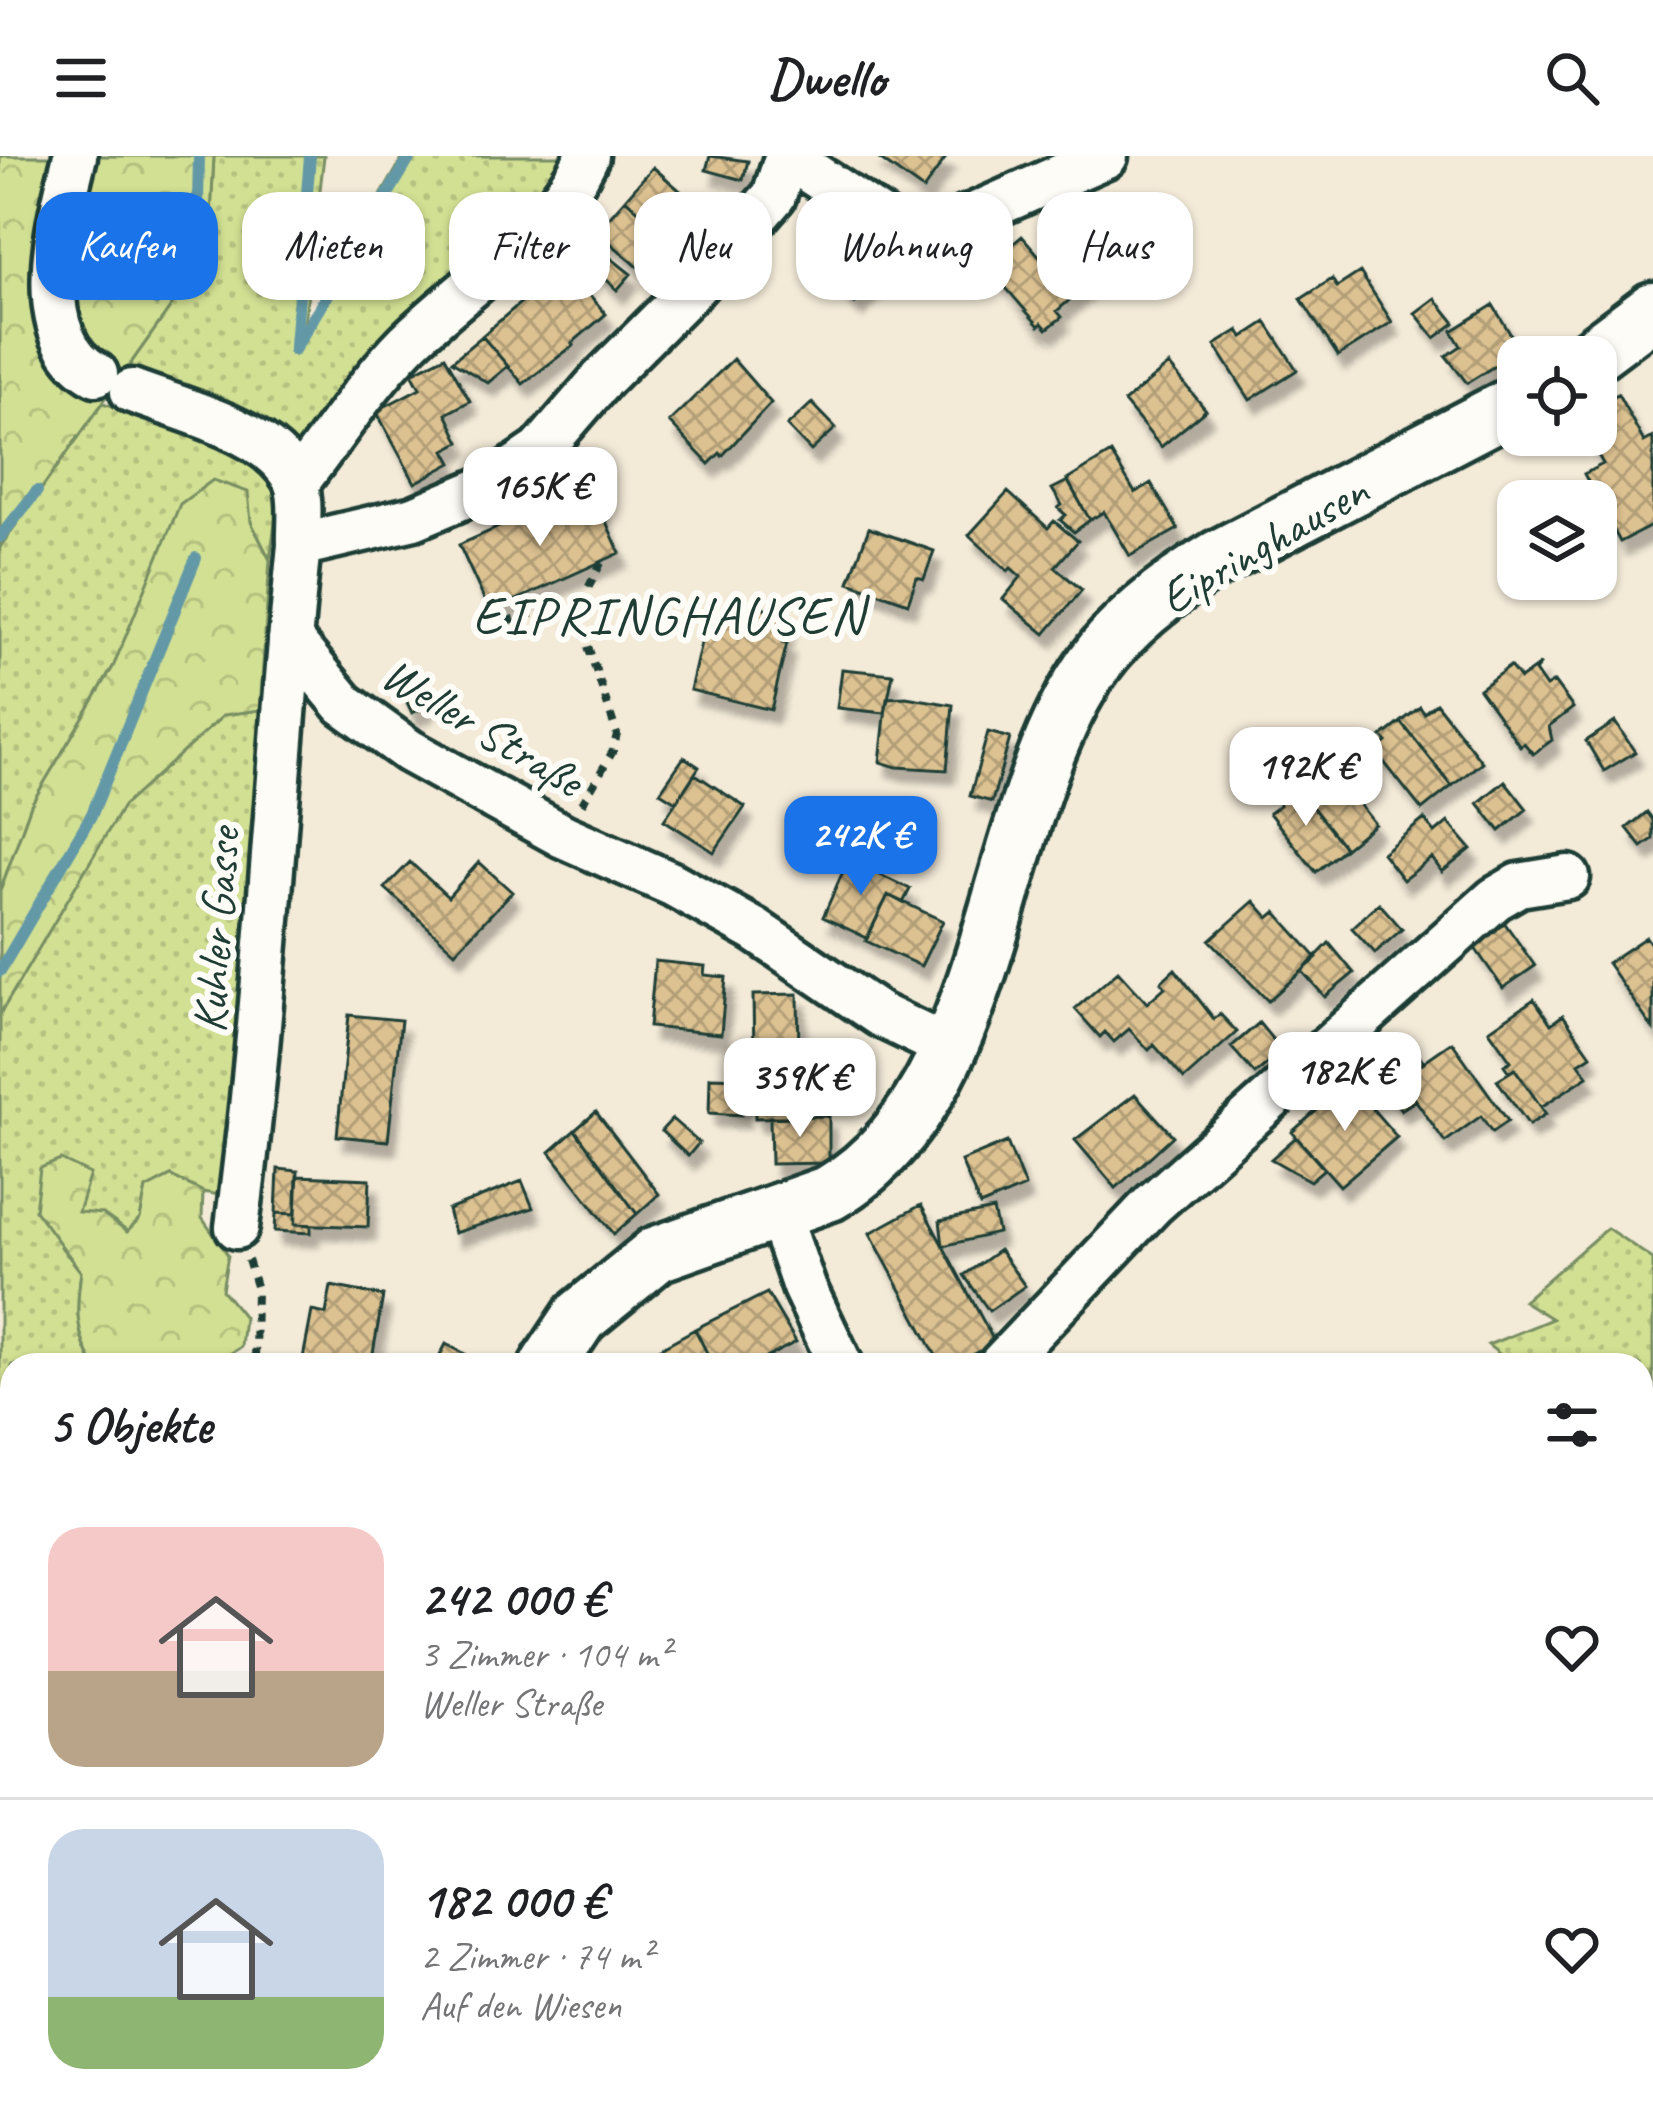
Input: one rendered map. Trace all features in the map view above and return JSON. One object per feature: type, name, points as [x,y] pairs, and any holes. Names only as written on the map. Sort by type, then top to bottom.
[{"type":"main road","points":[[1617,337],[1653,310]]},
{"type":"main road","name":"Eipringhausen","points":[[556,1353],[580,1317],[657,1254],[830,1193],[878,1156],[914,1110],[964,1008],[1047,757],[1070,703],[1107,648],[1190,575],[1497,413]]},
{"type":"street","points":[[75,156],[52,245],[56,315],[76,364],[246,435],[277,455],[297,483],[299,545],[290,639]]},
{"type":"street","points":[[297,483],[403,347],[538,225],[577,178],[587,156]]},
{"type":"street","points":[[299,545],[414,518],[485,488],[540,451],[774,196],[786,157],[915,242],[1106,156]]},
{"type":"street","name":"Weller Straße","points":[[290,639],[344,704],[409,751],[563,836],[672,884],[755,930],[880,1015],[947,1047]]},
{"type":"street","name":"Kuhler Gasse","points":[[237,1227],[255,1088],[264,926],[290,639]]},
{"type":"street","points":[[1011,1353],[1154,1204],[1495,899],[1519,885],[1568,877]]},
{"type":"street","points":[[778,1212],[804,1287],[835,1353]]},
{"type":"path","points":[[563,836],[613,751],[617,734],[579,620],[582,600],[602,561]]},
{"type":"path","points":[[489,626],[582,600]]},
{"type":"path","points":[[237,1227],[256,1286],[255,1353]]},
{"type":"green space","points":[[0,156],[214,156],[212,192],[36,192],[36,300],[176,300],[0,547]]},
{"type":"green space","points":[[214,156],[324,156],[320,192],[242,192],[242,300],[307,300],[304,327],[320,300],[425,300],[425,192],[383,192],[404,156],[577,156],[545,192],[449,192],[449,299],[311,453],[119,380],[176,300],[218,300],[218,192],[212,192]]},
{"type":"green space","points":[[103,403],[196,432],[259,469],[271,485],[275,502],[270,560],[251,522],[113,667],[31,805],[0,891],[0,547]]},
{"type":"green space","points":[[213,480],[248,492],[251,522],[270,560],[260,710],[224,715],[123,806],[0,1014],[0,891],[31,805],[113,667],[180,504]]},
{"type":"green space","points":[[260,710],[253,898],[225,1196],[203,1192],[171,1176],[146,1189],[140,1219],[128,1232],[103,1214],[61,1247],[81,1272],[78,1320],[88,1353],[0,1353],[0,1014],[122,806],[224,715]]},
{"type":"green space","points":[[61,1160],[90,1174],[78,1212],[102,1214],[127,1232],[140,1219],[146,1189],[171,1176],[203,1192],[202,1218],[228,1255],[222,1290],[244,1317],[241,1347],[231,1353],[88,1353],[78,1320],[81,1272],[35,1210],[40,1168]]},
{"type":"green space","points":[[1607,1228],[1653,1259],[1653,1353],[1498,1353],[1488,1345],[1552,1319],[1523,1301]]},
{"type":"building","points":[[710,156],[748,161],[743,180],[706,170]]},
{"type":"building","points":[[875,156],[947,156],[923,190]]},
{"type":"building","points":[[653,167],[681,192],[634,192],[634,207],[625,199]]},
{"type":"building","points":[[625,199],[634,207],[634,263],[610,242],[610,216]]},
{"type":"building","points":[[1022,236],[1037,253],[1037,300],[1069,300],[1057,311],[1062,317],[1047,329],[1013,296],[1013,244]]},
{"type":"building","points":[[610,257],[631,274],[617,290],[610,283]]},
{"type":"building","points":[[1360,272],[1392,322],[1338,356],[1301,299],[1332,279],[1337,287]]},
{"type":"building","points":[[1435,298],[1455,323],[1435,338],[1415,313]]},
{"type":"building","points":[[524,300],[594,300],[606,314],[523,384],[482,336]]},
{"type":"building","points":[[1493,305],[1512,336],[1497,336],[1497,364],[1467,383],[1446,356],[1461,346],[1452,331]]},
{"type":"building","points":[[1266,322],[1297,370],[1250,400],[1215,345],[1239,330],[1243,337]]},
{"type":"building","points":[[482,336],[508,366],[488,383],[452,361]]},
{"type":"building","points":[[445,356],[470,401],[446,414],[460,442],[445,450],[452,463],[415,483],[376,411],[420,388],[412,373]]},
{"type":"building","points":[[733,359],[771,403],[709,464],[669,422]]},
{"type":"building","points":[[1169,365],[1206,410],[1161,447],[1124,402]]},
{"type":"building","points":[[1617,394],[1644,442],[1653,437],[1653,525],[1620,542],[1617,480],[1587,480],[1584,474],[1603,464],[1599,456],[1617,456]]},
{"type":"building","points":[[812,403],[836,428],[811,451],[787,426]]},
{"type":"building","points":[[1111,453],[1135,493],[1151,483],[1178,529],[1130,556],[1104,512],[1090,520],[1067,480]]},
{"type":"building","points":[[1068,481],[1090,520],[1074,532],[1060,520],[1066,515],[1058,508],[1062,505],[1052,489]]},
{"type":"building","points":[[590,486],[620,553],[490,612],[459,545]]},
{"type":"building","points":[[1008,492],[1048,528],[1054,521],[1078,541],[1055,567],[1082,590],[1045,634],[1003,599],[1021,577],[969,535]]},
{"type":"building","points":[[869,528],[934,551],[908,603],[849,582]]},
{"type":"building","points":[[737,601],[764,607],[769,615],[787,620],[782,642],[787,643],[771,710],[690,690],[706,621],[721,624],[724,609]]},
{"type":"building","points":[[1541,664],[1535,671],[1546,687],[1554,682],[1573,708],[1549,726],[1552,740],[1533,754],[1524,743],[1520,746],[1479,689],[1510,666],[1520,679]]},
{"type":"building","points":[[842,669],[893,674],[885,713],[837,708]]},
{"type":"building","points":[[413,675],[427,706],[412,713],[398,683]]},
{"type":"building","points":[[887,698],[953,705],[947,770],[880,762]]},
{"type":"building","points":[[1436,703],[1482,762],[1452,786],[1401,722],[1420,707],[1424,713]]},
{"type":"building","points":[[1401,722],[1452,786],[1422,810],[1376,752],[1387,742],[1382,737]]},
{"type":"building","points":[[1615,722],[1635,752],[1604,771],[1586,741]]},
{"type":"building","points":[[988,732],[1010,738],[992,802],[970,796]]},
{"type":"building","points":[[684,757],[699,767],[676,802],[660,792]]},
{"type":"building","points":[[1329,766],[1375,824],[1345,848],[1294,784],[1313,768],[1318,775]]},
{"type":"building","points":[[695,774],[745,807],[714,852],[664,820]]},
{"type":"building","points":[[1505,781],[1527,809],[1500,831],[1478,803]]},
{"type":"building","points":[[1294,784],[1345,848],[1316,872],[1269,813],[1280,805],[1275,798]]},
{"type":"building","points":[[1647,812],[1653,820],[1653,839],[1642,847],[1627,828]]},
{"type":"building","points":[[868,816],[901,832],[887,862],[854,847]]},
{"type":"building","points":[[1424,819],[1435,833],[1448,822],[1471,849],[1442,872],[1432,858],[1403,880],[1382,853]]},
{"type":"building","points":[[848,860],[910,889],[903,903],[888,895],[867,938],[823,917]]},
{"type":"building","points":[[410,862],[448,897],[479,862],[512,892],[455,952],[385,888]]},
{"type":"building","points":[[888,895],[943,921],[921,966],[866,941]]},
{"type":"building","points":[[1254,901],[1269,918],[1276,912],[1317,958],[1268,1001],[1210,940]]},
{"type":"building","points":[[1379,903],[1402,929],[1375,953],[1352,928]]},
{"type":"building","points":[[1504,922],[1535,966],[1503,988],[1472,944]]},
{"type":"building","points":[[1646,937],[1653,947],[1653,1029],[1607,963]]},
{"type":"building","points":[[1329,943],[1354,973],[1325,997],[1302,971]]},
{"type":"building","points":[[655,961],[705,966],[704,975],[726,977],[721,1034],[649,1027]]},
{"type":"building","points":[[1175,969],[1214,1019],[1220,1014],[1237,1032],[1184,1079],[1154,1045],[1149,1050],[1129,1029],[1114,1042],[1105,1032],[1100,1037],[1075,1009],[1118,971],[1147,1003],[1165,987],[1161,982]]},
{"type":"building","points":[[798,994],[800,1117],[755,1118],[753,995]]},
{"type":"building","points":[[1534,999],[1551,1024],[1563,1015],[1591,1055],[1579,1063],[1588,1076],[1541,1107],[1515,1069],[1509,1072],[1504,1065],[1511,1061],[1489,1030]]},
{"type":"building","points":[[349,1015],[401,1020],[388,1141],[337,1136]]},
{"type":"building","points":[[1259,1023],[1282,1051],[1255,1074],[1231,1047]]},
{"type":"building","points":[[1452,1042],[1508,1121],[1492,1132],[1481,1116],[1445,1142],[1400,1078]]},
{"type":"building","points":[[1415,1049],[1424,1062],[1400,1078],[1416,1100],[1401,1110],[1377,1076]]},
{"type":"building","points":[[1515,1069],[1546,1114],[1529,1125],[1497,1080]]},
{"type":"building","points":[[710,1077],[744,1078],[742,1115],[709,1113]]},
{"type":"building","points":[[1349,1082],[1397,1137],[1340,1186],[1292,1132]]},
{"type":"building","points":[[1135,1094],[1173,1136],[1116,1188],[1075,1140]]},
{"type":"building","points":[[596,1112],[659,1194],[637,1214],[575,1130]]},
{"type":"building","points":[[829,1116],[829,1163],[771,1164],[770,1117]]},
{"type":"building","points":[[672,1119],[699,1143],[688,1156],[661,1131]]},
{"type":"building","points":[[575,1130],[637,1214],[614,1234],[550,1152]]},
{"type":"building","points":[[1296,1137],[1324,1169],[1310,1181],[1271,1159]]},
{"type":"building","points":[[1007,1142],[1025,1187],[980,1206],[961,1161]]},
{"type":"building","points":[[278,1169],[298,1171],[296,1214],[276,1213]]},
{"type":"building","points":[[297,1176],[370,1179],[368,1227],[295,1224]]},
{"type":"building","points":[[522,1181],[533,1208],[454,1233],[448,1210]]},
{"type":"building","points":[[921,1205],[995,1343],[976,1353],[935,1353],[870,1233]]},
{"type":"building","points":[[993,1210],[998,1233],[943,1246],[940,1221]]},
{"type":"building","points":[[276,1213],[296,1214],[295,1224],[311,1225],[311,1233],[275,1231]]},
{"type":"building","points":[[999,1250],[1025,1286],[989,1311],[964,1275]]},
{"type":"building","points":[[331,1286],[383,1296],[373,1353],[304,1353],[312,1311],[326,1314]]},
{"type":"building","points":[[767,1293],[796,1342],[775,1353],[707,1353],[695,1329]]},
{"type":"building","points":[[695,1329],[707,1353],[652,1353]]},
{"type":"building","points":[[446,1344],[463,1353],[441,1353]]},
{"type":"waterway","points":[[198,192],[199,156]]},
{"type":"waterway","points":[[295,346],[310,156]]},
{"type":"waterway","points":[[294,350],[411,156]]},
{"type":"waterway","points":[[0,537],[37,491]]},
{"type":"waterway","points":[[0,971],[92,814],[196,558]]},
{"type":"waterway","points":[[0,1605],[0,1692]]},
{"type":"district","name":"EIPRINGHAUSEN","points":[[669,614]]}]
